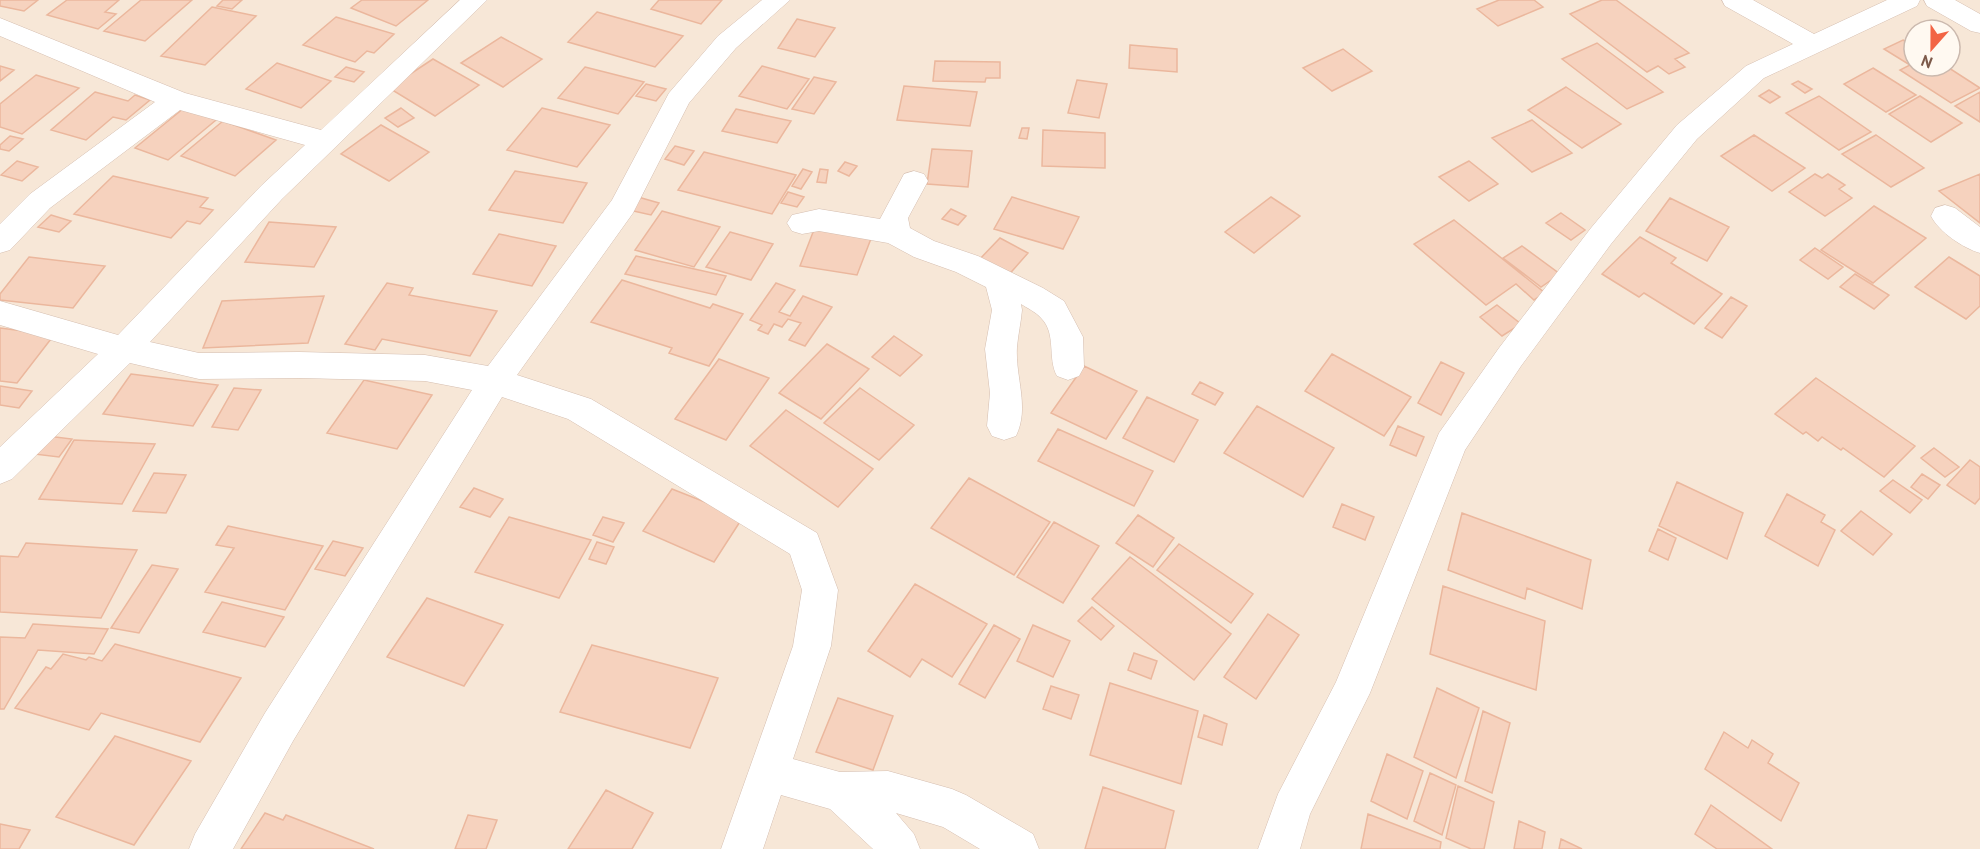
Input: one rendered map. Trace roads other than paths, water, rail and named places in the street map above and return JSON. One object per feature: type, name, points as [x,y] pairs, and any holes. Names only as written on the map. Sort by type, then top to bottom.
[{"type":"street","points":[[0,469],[124,349],[272,192],[475,0]]},
{"type":"street","points":[[210,849],[279,727],[495,381],[623,206],[678,99],[727,42],[778,0]]},
{"type":"street","points":[[1734,0],[1813,44]]},
{"type":"street","points":[[1278,849],[1292,808],[1351,693],[1451,443],[1510,357],[1601,236],[1687,132],[1755,72],[1908,0]]},
{"type":"street","points":[[1935,0],[1980,25]]},
{"type":"street","points":[[0,26],[176,100],[326,141]]},
{"type":"street","points":[[0,242],[40,201],[176,100]]},
{"type":"street","points":[[896,234],[894,218],[914,181]]},
{"type":"street","points":[[1945,216],[1980,242]]},
{"type":"street","points":[[802,223],[819,220],[896,234],[924,249],[967,264],[1000,281],[1053,310],[1067,337],[1068,367]]},
{"type":"street","points":[[1000,281],[1007,310],[1001,349],[1006,393],[1004,426]]},
{"type":"street","points":[[0,313],[124,349],[199,366],[299,365],[425,368],[495,381],[579,409],[805,544],[820,590],[812,646],[742,849]]},
{"type":"street","points":[[770,769],[796,781],[840,792],[888,791],[952,809],[1018,849]]},
{"type":"street","points":[[840,792],[882,828],[900,849]]}]
